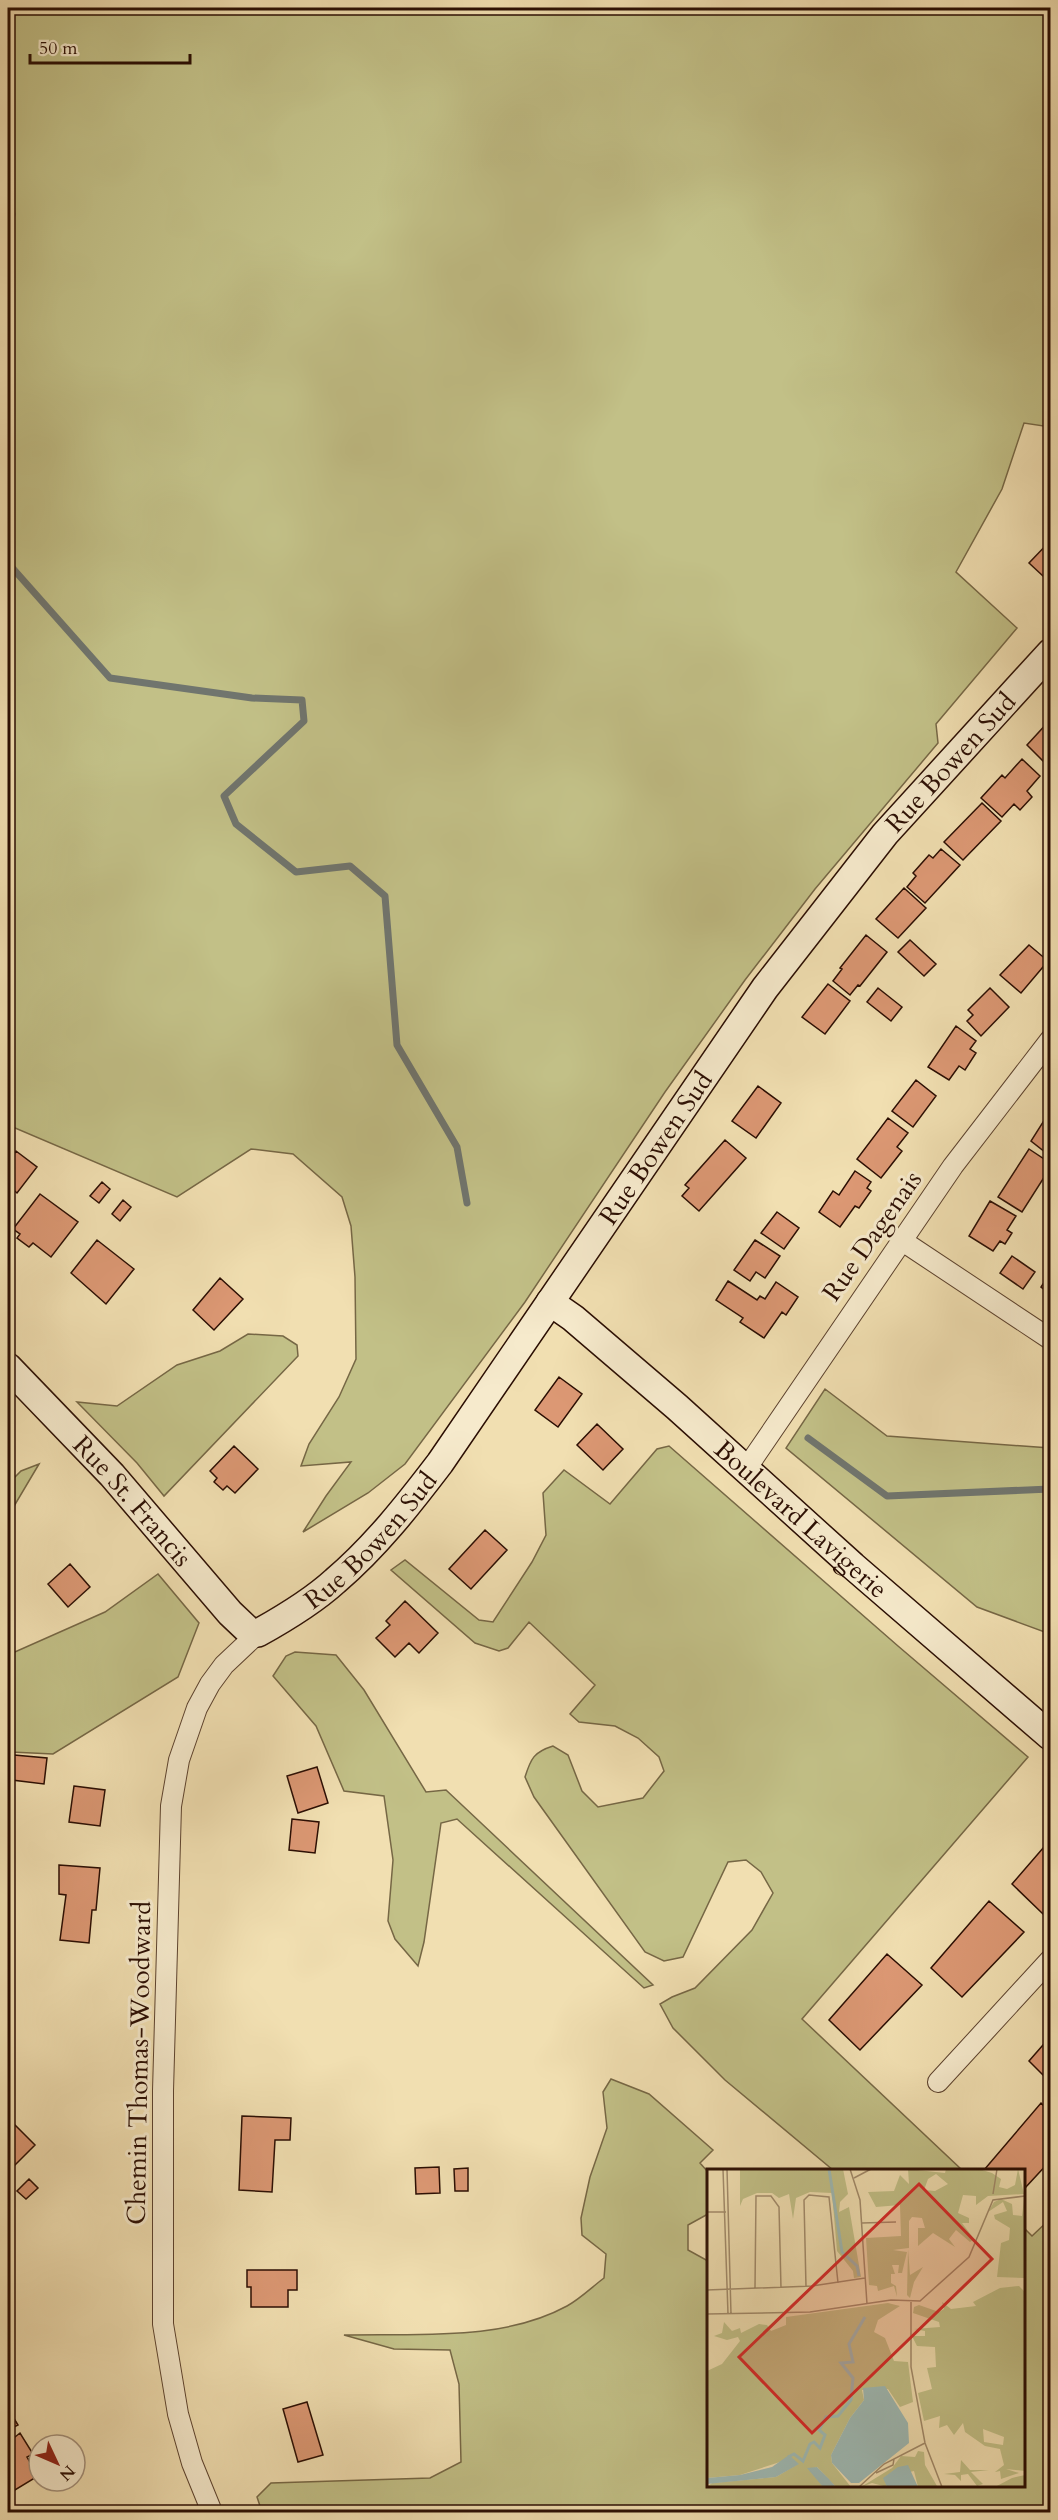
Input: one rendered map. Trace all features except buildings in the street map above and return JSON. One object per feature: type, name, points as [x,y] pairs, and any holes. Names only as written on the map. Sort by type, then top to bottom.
[{"type":"street","name":"Rue Bowen Sud","points":[[258,1633],[303,1606],[335,1581],[409,1504],[473,1417],[765,987],[885,834],[1050,653]]},
{"type":"street","name":"Rue Dagenais","points":[[746,1469],[901,1240],[960,1157],[1050,1040]]},
{"type":"street","points":[[901,1240],[1050,1339]]},
{"type":"street","name":"Boulevard Lavigerie","points":[[550,1302],[573,1318],[1050,1736]]},
{"type":"street","name":"Rue St. Francis","points":[[8,1367],[112,1475],[230,1613],[249,1631],[258,1633]]},
{"type":"street","name":"Chemin Thomas-Woodward","points":[[212,2512],[192,2463],[178,2414],[164,2324],[163,2091],[171,1806],[179,1760],[197,1708],[224,1665],[258,1633]]},
{"type":"street","points":[[938,2082],[1050,1960]]},
{"type":"shaded area","points":[[8,8],[1050,8],[1050,427],[1024,423],[1002,489],[956,572],[1017,628],[936,724],[938,743],[815,889],[745,980],[665,1092],[525,1302],[405,1464],[368,1493],[303,1532],[351,1462],[301,1466],[309,1444],[339,1397],[356,1359],[355,1277],[351,1226],[342,1197],[293,1154],[251,1149],[177,1197],[8,1125]]},
{"type":"shaded area","points":[[248,1334],[283,1336],[297,1345],[298,1356],[164,1496],[137,1463],[77,1402],[117,1406],[177,1365],[220,1351]]},
{"type":"shaded area","points":[[825,1389],[887,1436],[1050,1448],[1050,1634],[977,1607],[786,1448]]},
{"type":"shaded area","points":[[669,1446],[1028,1757],[802,2019],[961,2169],[832,2169],[725,2080],[673,2028],[660,2004],[695,1988],[752,1930],[773,1893],[761,1872],[746,1860],[728,1862],[683,1957],[664,1961],[645,1952],[534,1797],[525,1777],[534,1757],[553,1746],[568,1755],[582,1791],[598,1807],[643,1798],[664,1771],[659,1757],[638,1738],[615,1726],[579,1722],[570,1714],[595,1685],[529,1622],[508,1648],[499,1651],[475,1643],[391,1570],[405,1560],[479,1620],[493,1622],[532,1562],[546,1535],[543,1493],[564,1470],[610,1504],[657,1449]]},
{"type":"shaded area","points":[[39,1464],[8,1515],[8,1484],[21,1471]]},
{"type":"shaded area","points":[[158,1574],[199,1623],[178,1677],[53,1754],[11,1752],[8,1754],[8,1655],[105,1612]]},
{"type":"shaded area","points":[[295,1652],[336,1655],[364,1690],[426,1792],[446,1790],[653,1985],[644,1988],[457,1819],[441,1823],[424,1942],[418,1966],[395,1939],[388,1921],[393,1860],[384,1796],[344,1791],[316,1726],[273,1676],[286,1656]]},
{"type":"shaded area","points":[[611,2079],[649,2094],[713,2150],[700,2163],[707,2171],[707,2215],[688,2225],[688,2250],[707,2260],[707,2487],[1025,2487],[1025,2229],[1032,2236],[1050,2219],[1050,2512],[262,2512],[257,2497],[271,2483],[430,2478],[461,2462],[459,2384],[450,2350],[394,2349],[344,2335],[458,2333],[515,2325],[541,2318],[567,2306],[604,2278],[606,2254],[582,2235],[581,2218],[590,2177],[607,2128],[603,2092]]},
{"type":"waterway","points":[[8,198],[12,214],[8,237]]},
{"type":"waterway","points":[[8,563],[110,678],[252,698],[302,700],[304,721],[224,796],[236,824],[296,872],[350,866],[385,896],[397,1045],[457,1147],[467,1203]]},
{"type":"waterway","points":[[808,1438],[887,1496],[1050,1489]]}]
